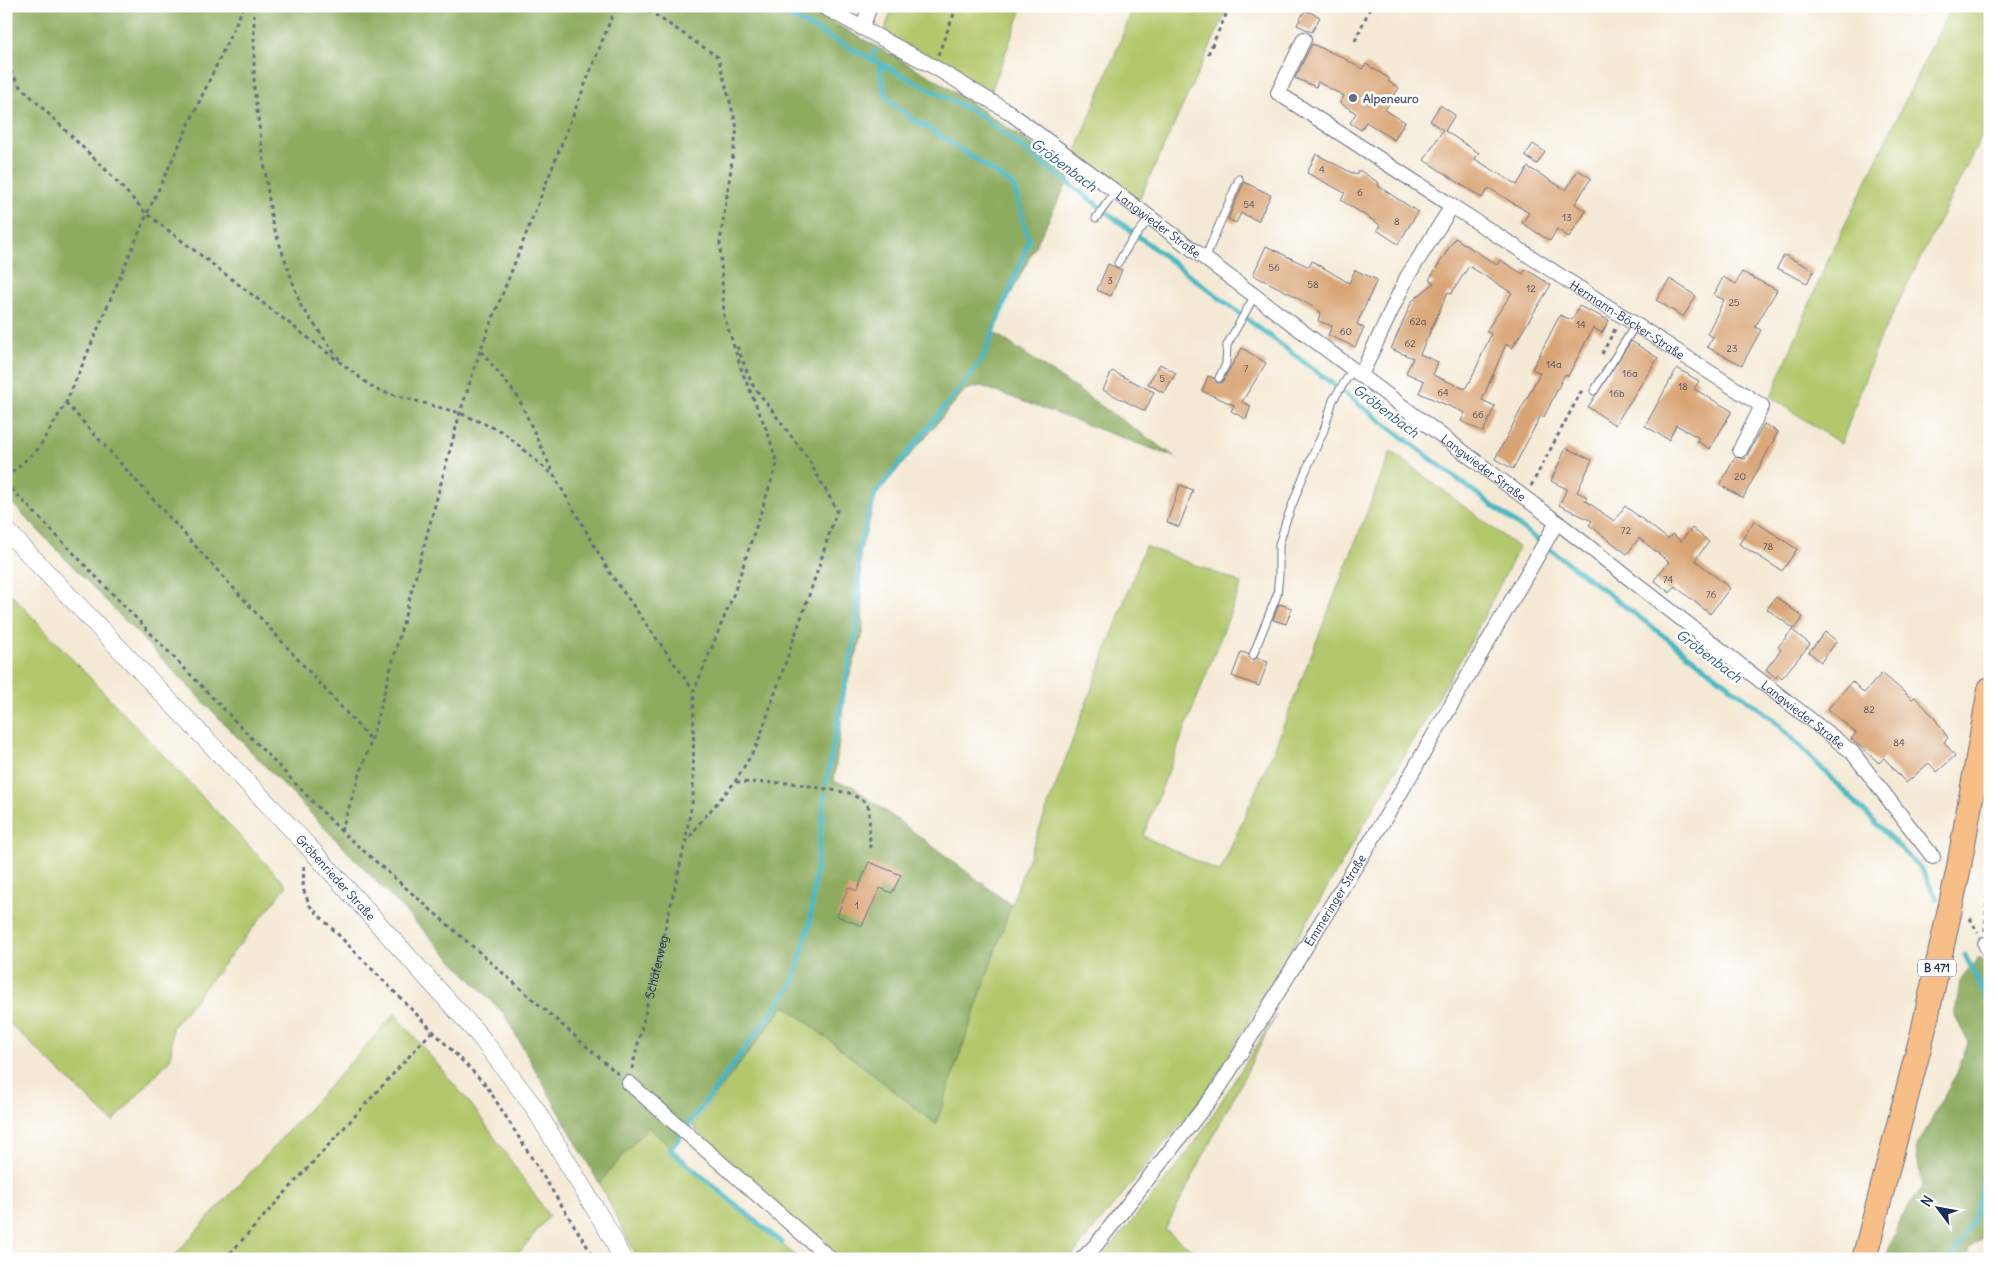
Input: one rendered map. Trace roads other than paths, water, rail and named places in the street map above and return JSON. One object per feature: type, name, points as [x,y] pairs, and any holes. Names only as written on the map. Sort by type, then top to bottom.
[{"type":"highway","name":"B 471","points":[[1864,1259],[1927,1013],[1958,872],[1990,689]]},
{"type":"street","name":"Langwieder Straße","points":[[822,6],[934,67],[1009,112],[1113,195],[1151,218],[1255,295],[1353,374],[1557,522],[1852,752],[1933,857]]},
{"type":"street","points":[[862,28],[870,6]]},
{"type":"street","name":"Hermann-Böcker-Straße","points":[[1304,39],[1278,93],[1762,406],[1740,450]]},
{"type":"street","points":[[1353,374],[1407,277],[1452,206]]},
{"type":"street","name":"Emmeringer Straße","points":[[1082,1259],[1096,1245],[1219,1088],[1398,797],[1557,522]]},
{"type":"street","name":"Gröbenrieder Straße","points":[[6,530],[308,845],[479,1035],[529,1100],[612,1236],[622,1259]]},
{"type":"street","points":[[629,1084],[831,1259]]},
{"type":"lane","points":[[1205,258],[1239,179]]},
{"type":"lane","points":[[1096,218],[1113,195]]},
{"type":"lane","points":[[1118,263],[1130,243],[1151,218]]},
{"type":"lane","points":[[1219,378],[1226,364],[1227,345],[1255,295]]},
{"type":"lane","points":[[1594,391],[1636,324]]},
{"type":"lane","points":[[1253,655],[1277,595],[1280,545],[1286,521],[1324,430],[1333,400],[1353,374]]},
{"type":"waterway","name":"Gröbenbach","points":[[770,6],[979,115],[1773,719],[1922,870],[1937,899]]},
{"type":"waterway","points":[[887,10],[889,6]]},
{"type":"waterway","points":[[872,60],[875,50]]},
{"type":"waterway","points":[[826,784],[857,629],[858,549],[875,494],[982,360],[1029,241],[1014,186],[943,137],[911,118],[886,97],[879,63]]},
{"type":"waterway","points":[[686,1128],[793,984],[810,922],[825,794]]},
{"type":"waterway","name":"Gröbenbach","points":[[1965,955],[1990,1006]]},
{"type":"waterway","points":[[682,1134],[670,1150],[782,1243]]},
{"type":"waterway","points":[[1951,1259],[1974,1218],[1990,1150]]},
{"type":"place","name":"Alpeneuro","points":[[1353,98]]}]
